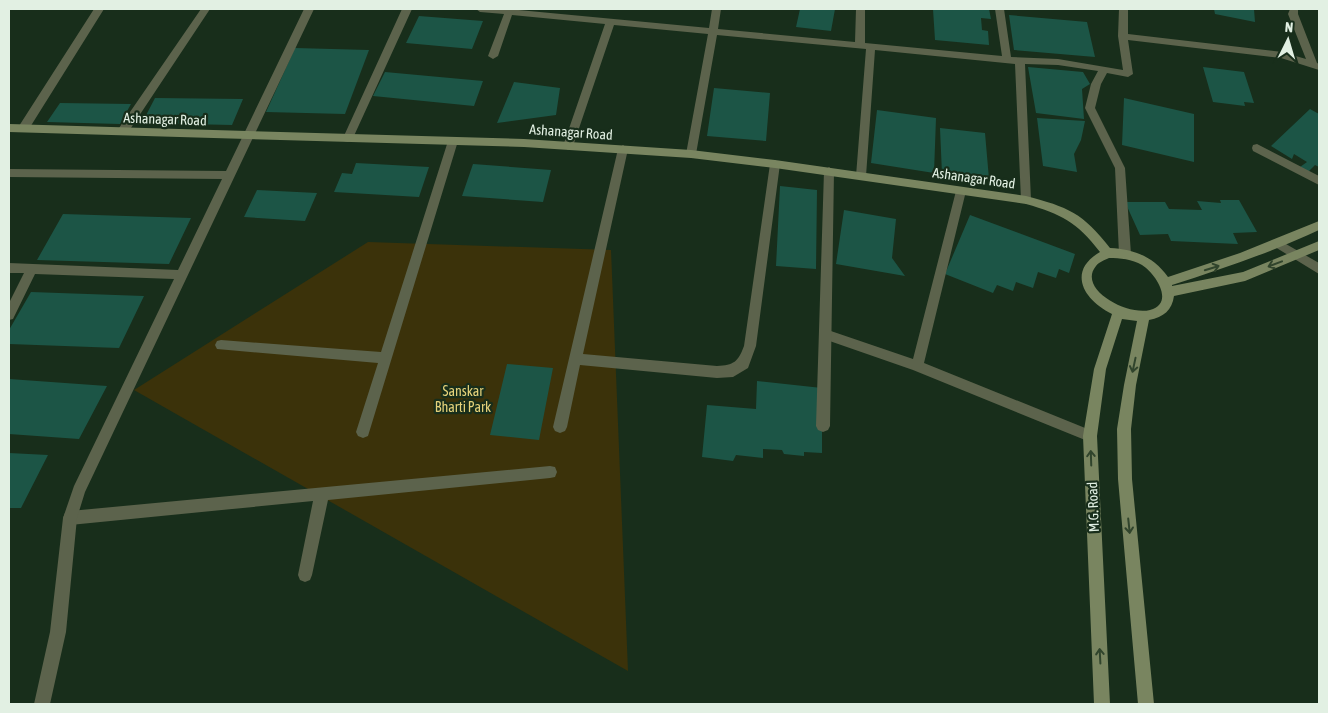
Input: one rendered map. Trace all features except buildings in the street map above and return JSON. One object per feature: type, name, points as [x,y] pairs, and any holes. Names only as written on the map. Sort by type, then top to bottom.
[{"type":"main road","name":"Ashanagar Road","points":[[9,128],[453,141],[692,154],[829,171],[1026,200],[1058,208],[1072,215],[1088,227],[1107,253]]},
{"type":"main road","points":[[1167,287],[1280,244],[1319,225]]},
{"type":"main road","points":[[1167,287],[1245,276],[1319,245]]},
{"type":"main road","points":[[1107,253],[1125,254],[1147,263],[1158,272],[1167,287],[1168,301],[1163,309],[1155,314],[1144,317],[1131,316],[1118,313],[1094,296],[1087,284],[1086,274],[1089,264],[1097,257],[1107,253]]},
{"type":"main road","name":"M.G. Road","points":[[1102,704],[1090,436],[1100,369],[1118,313]]},
{"type":"main road","points":[[1144,317],[1128,394],[1124,429],[1124,469],[1146,704]]},
{"type":"street","points":[[23,129],[99,9]]},
{"type":"street","points":[[123,131],[205,9]]},
{"type":"street","points":[[42,704],[58,632],[70,518],[79,491],[228,175],[309,9]]},
{"type":"street","points":[[348,138],[407,9]]},
{"type":"street","points":[[480,9],[1006,59],[1058,62],[1128,74],[1123,36],[1123,9]]},
{"type":"street","points":[[692,154],[717,9]]},
{"type":"street","points":[[860,176],[866,45],[861,9]]},
{"type":"street","points":[[1000,9],[1006,59]]},
{"type":"street","points":[[1294,9],[1293,14],[1316,67]]},
{"type":"street","points":[[493,56],[509,12]]},
{"type":"street","points":[[568,146],[610,22]]},
{"type":"street","points":[[1123,36],[1282,55],[1316,67]]},
{"type":"street","points":[[1020,60],[1026,200]]},
{"type":"street","points":[[1104,69],[1096,84],[1090,108],[1120,168],[1125,254]]},
{"type":"street","points":[[363,432],[453,141]]},
{"type":"street","points":[[1257,148],[1319,181]]},
{"type":"street","points":[[560,427],[577,359],[623,149]]},
{"type":"street","points":[[577,359],[717,372],[733,371],[744,364],[750,346],[775,164]]},
{"type":"street","points":[[823,426],[829,171]]},
{"type":"street","points":[[9,173],[228,175]]},
{"type":"street","points":[[916,366],[961,191]]},
{"type":"street","points":[[1280,244],[1319,269]]},
{"type":"street","points":[[9,268],[182,275]]},
{"type":"street","points":[[9,315],[32,269]]},
{"type":"street","points":[[825,334],[916,366],[1090,436]]},
{"type":"street","points":[[222,345],[386,358]]},
{"type":"street","points":[[70,518],[550,472]]},
{"type":"street","points":[[305,574],[322,494]]},
{"type":"green space","name":"Sanskar Bharti Park","points":[[368,242],[611,250],[628,671],[134,390]]}]
